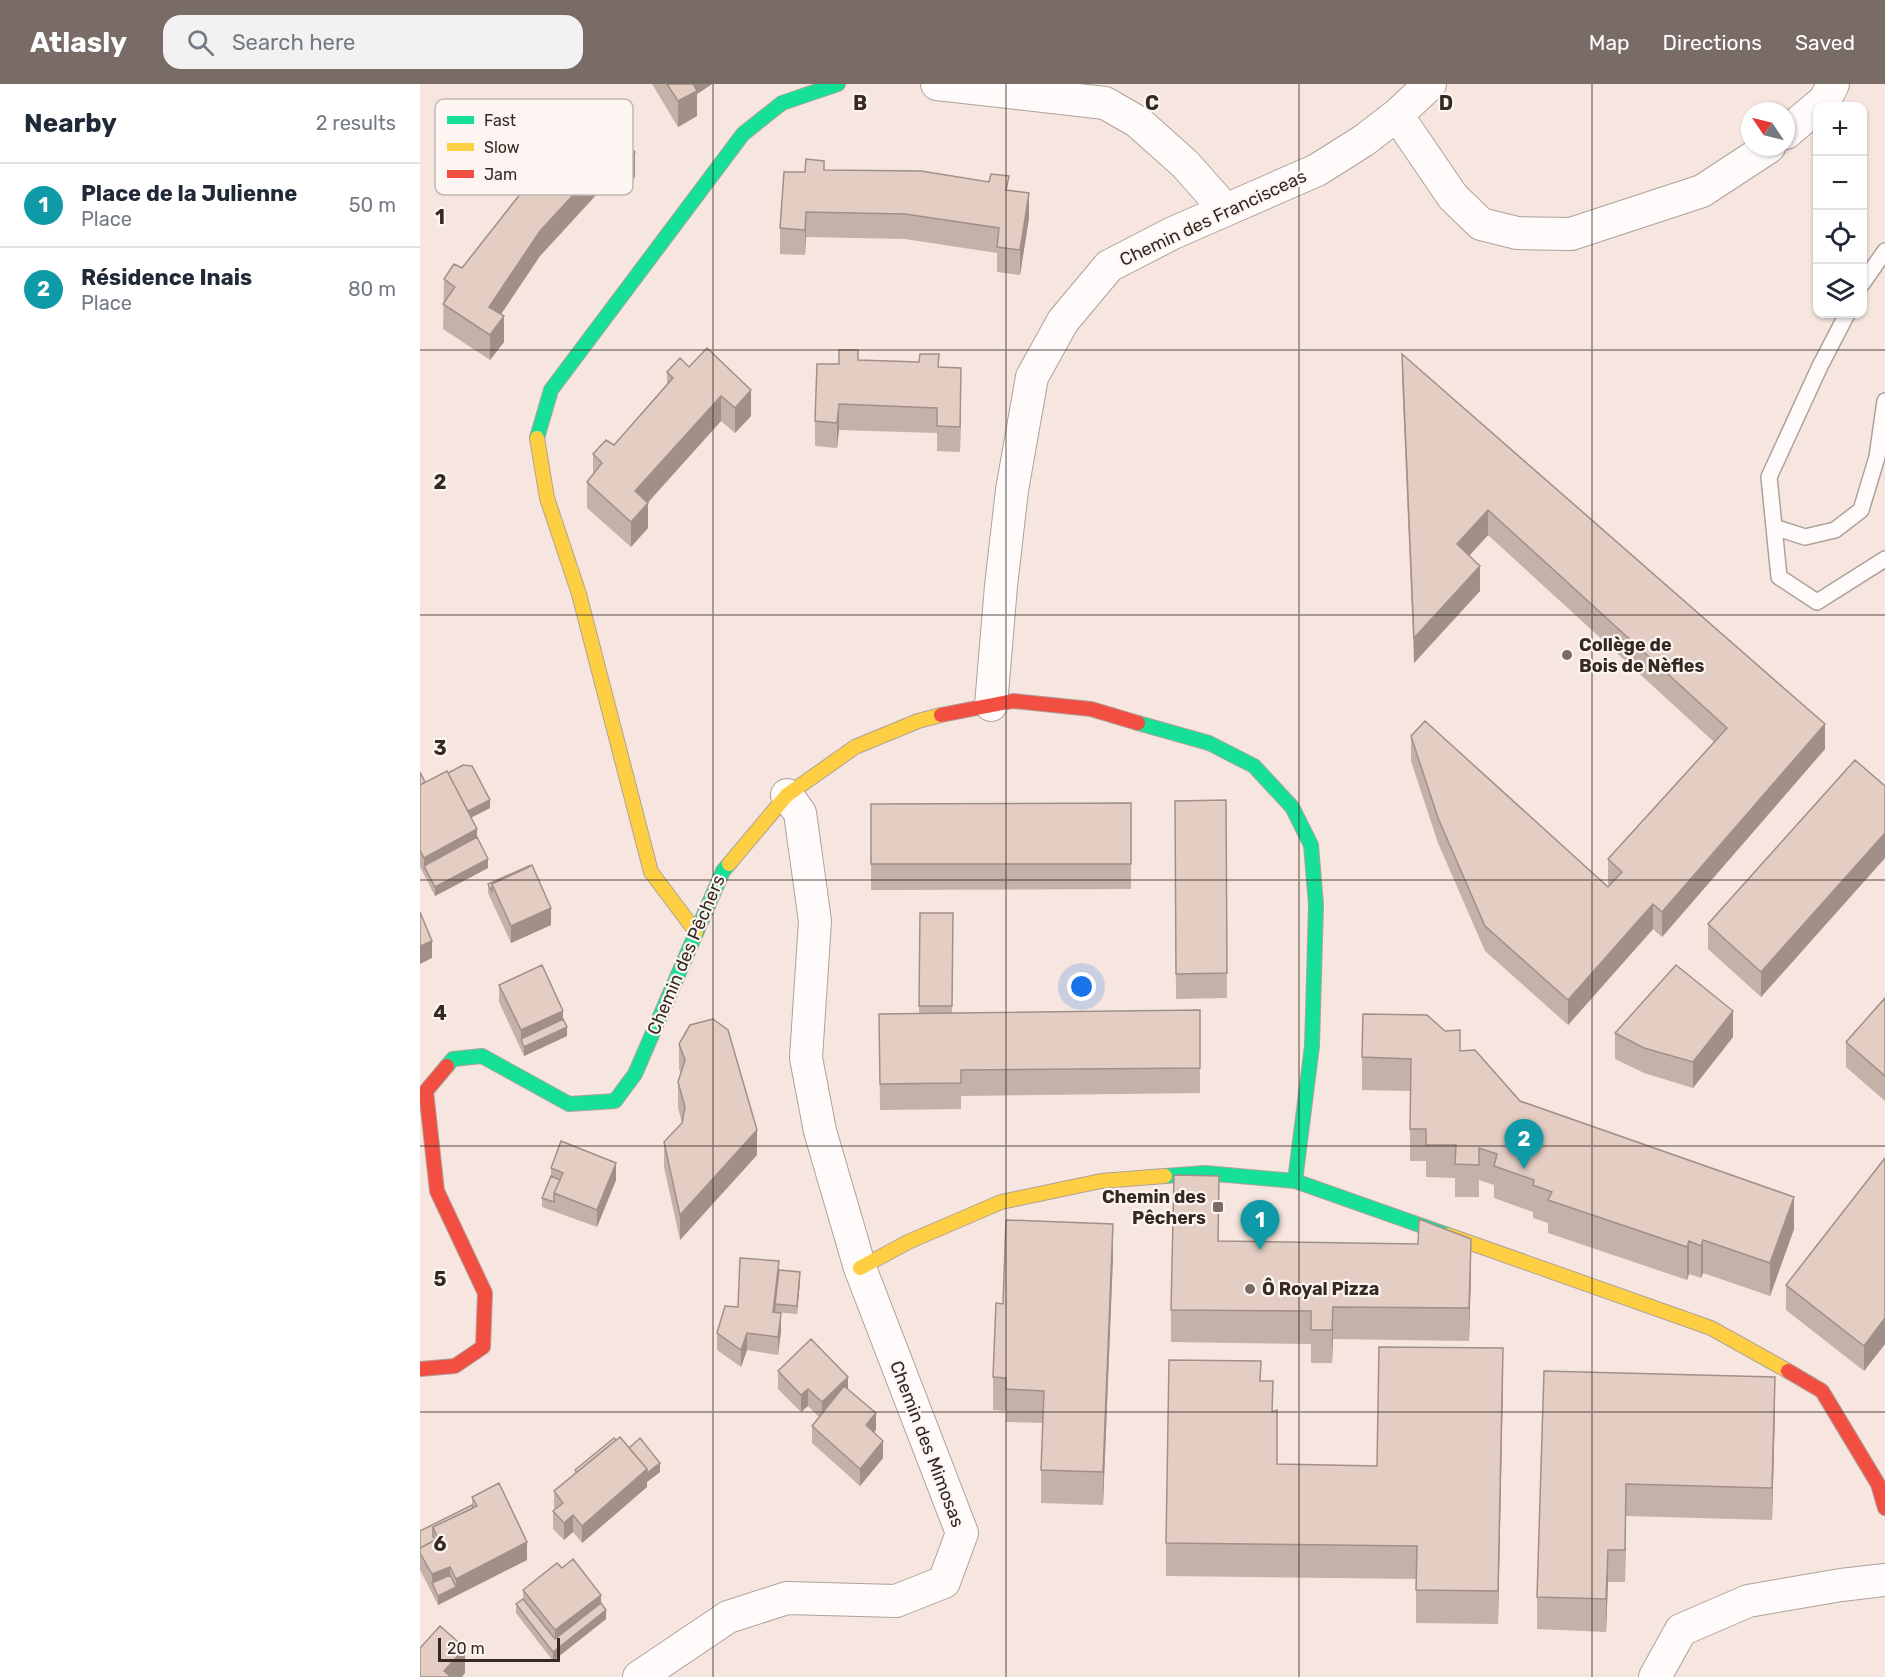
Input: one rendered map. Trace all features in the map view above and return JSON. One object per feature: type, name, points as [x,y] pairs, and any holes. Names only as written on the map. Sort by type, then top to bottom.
[{"type":"street","points":[[696,932],[651,872],[579,594],[547,498],[536,441],[551,390],[743,134],[782,103],[838,84]]},
{"type":"street","points":[[937,84],[1105,103],[1138,122],[1185,164],[1225,209]]},
{"type":"street","name":"Chemin des Francisceas","points":[[991,705],[1000,586],[1011,500],[1032,377],[1063,321],[1109,266],[1173,233],[1317,170],[1363,141],[1397,115],[1430,84]]},
{"type":"street","points":[[1795,125],[1825,100],[1833,84]]},
{"type":"street","points":[[1397,115],[1453,197],[1481,224],[1517,233],[1571,234],[1702,191],[1755,156]]},
{"type":"street","points":[[1295,1181],[1312,1046],[1316,905],[1311,845],[1292,807],[1254,766],[1209,743],[1091,710],[1013,701],[965,709],[918,721],[855,747],[787,795],[800,813],[815,921],[806,1058],[820,1131],[860,1268],[908,1242],[1001,1202],[1101,1181],[1205,1173],[1295,1181],[1711,1328],[1822,1391],[1878,1484],[1885,1508]]},
{"type":"street","name":"Chemin des Pêchers","points":[[420,1369],[455,1366],[483,1347],[485,1293],[437,1191],[426,1091],[453,1059],[482,1056],[569,1104],[615,1101],[635,1074],[723,871],[787,795]]},
{"type":"street","name":"Chemin des Mimosas","points":[[639,1677],[728,1617],[787,1598],[896,1600],[944,1582],[962,1533],[860,1268]]},
{"type":"street","points":[[1655,1677],[1681,1630],[1748,1601],[1885,1580]]},
{"type":"lane","points":[[1867,278],[1885,251]]},
{"type":"lane","points":[[1845,318],[1820,366],[1769,477],[1779,577],[1817,602],[1885,559]]},
{"type":"lane","points":[[1774,527],[1805,537],[1835,530],[1861,510],[1877,457],[1885,401]]},
{"type":"building","points":[[667,84],[693,84],[697,91],[678,101]]},
{"type":"building","points":[[806,159],[824,161],[824,170],[921,171],[989,182],[991,174],[1009,176],[1006,190],[1029,193],[1020,250],[997,247],[999,228],[905,214],[806,212],[805,230],[780,228],[784,172],[805,172]]},
{"type":"building","points":[[519,195],[573,195],[540,231],[489,307],[504,316],[490,335],[443,304],[455,287],[444,279],[454,264],[462,268]]},
{"type":"building","points":[[707,348],[751,390],[735,408],[721,396],[635,491],[648,503],[631,522],[587,482],[602,463],[593,454],[606,440],[614,445],[673,378],[667,372],[680,358],[689,367]]},
{"type":"building","points":[[839,350],[858,350],[858,360],[919,362],[920,354],[939,354],[938,367],[961,368],[960,427],[937,426],[937,408],[839,404],[837,423],[815,421],[817,364],[839,364]]},
{"type":"building","points":[[1402,354],[1825,724],[1662,912],[1653,904],[1568,1000],[1485,926],[1438,818],[1411,736],[1425,721],[1608,887],[1622,872],[1608,859],[1727,728],[1488,510],[1457,544],[1480,566],[1414,638]]},
{"type":"building","points":[[1855,760],[1885,786],[1885,833],[1761,972],[1708,924]]},
{"type":"building","points":[[463,765],[472,766],[490,800],[468,811],[448,773]]},
{"type":"building","points":[[447,771],[477,829],[424,858],[420,850],[420,785]]},
{"type":"building","points":[[420,772],[425,782],[420,785]]},
{"type":"building","points":[[1226,800],[1227,973],[1176,974],[1175,801]]},
{"type":"building","points":[[1131,803],[1131,864],[871,864],[871,804]]},
{"type":"building","points":[[477,837],[488,859],[435,887],[424,866]]},
{"type":"building","points":[[532,865],[551,908],[511,926],[492,884]]},
{"type":"building","points":[[529,866],[492,884],[492,892],[488,884]]},
{"type":"building","points":[[420,912],[432,941],[420,946]]},
{"type":"building","points":[[920,913],[953,913],[952,1006],[919,1006]]},
{"type":"building","points":[[542,965],[563,1011],[521,1030],[499,985]]},
{"type":"building","points":[[1676,965],[1733,1011],[1693,1062],[1644,1048],[1615,1033]]},
{"type":"building","points":[[1885,998],[1885,1076],[1846,1042]]},
{"type":"building","points":[[1200,1010],[1200,1068],[961,1070],[961,1083],[880,1084],[879,1014]]},
{"type":"building","points":[[1363,1014],[1427,1015],[1445,1031],[1460,1030],[1460,1051],[1475,1050],[1520,1101],[1794,1197],[1770,1263],[1703,1240],[1701,1246],[1689,1241],[1687,1247],[1548,1200],[1552,1192],[1533,1185],[1534,1180],[1494,1166],[1497,1154],[1479,1148],[1479,1165],[1455,1164],[1456,1145],[1426,1145],[1426,1129],[1410,1129],[1411,1059],[1362,1057]]},
{"type":"building","points":[[563,1019],[567,1027],[524,1047],[521,1039]]},
{"type":"building","points":[[713,1019],[728,1030],[757,1130],[680,1215],[664,1142],[682,1123],[685,1107],[678,1082],[685,1060],[679,1044],[690,1025]]},
{"type":"building","points":[[561,1141],[616,1163],[597,1210],[554,1193],[563,1173],[551,1168]]},
{"type":"building","points":[[1885,1158],[1885,1318],[1864,1346],[1786,1285]]},
{"type":"building","points":[[1174,1175],[1219,1176],[1218,1241],[1418,1244],[1419,1219],[1471,1239],[1469,1308],[1333,1307],[1332,1330],[1311,1330],[1311,1311],[1171,1310]]},
{"type":"building","points":[[551,1176],[560,1180],[554,1193],[554,1202],[542,1198]]},
{"type":"building","points":[[1006,1220],[1113,1224],[1103,1472],[1041,1470],[1044,1391],[1006,1389],[1006,1378],[993,1377],[996,1303],[1003,1304]]},
{"type":"building","points":[[740,1258],[779,1261],[773,1312],[781,1313],[778,1337],[747,1333],[741,1350],[717,1333],[725,1306],[738,1307]]},
{"type":"building","points":[[779,1270],[800,1272],[797,1306],[775,1304]]},
{"type":"building","points":[[811,1339],[848,1377],[822,1402],[808,1389],[801,1395],[778,1371]]},
{"type":"building","points":[[1379,1347],[1503,1348],[1498,1591],[1416,1590],[1417,1546],[1166,1543],[1169,1360],[1261,1361],[1260,1381],[1273,1381],[1272,1412],[1277,1410],[1277,1464],[1377,1466]]},
{"type":"building","points":[[1544,1371],[1775,1377],[1772,1488],[1626,1484],[1625,1550],[1608,1550],[1606,1599],[1537,1597]]},
{"type":"building","points":[[844,1386],[876,1413],[866,1425],[883,1441],[860,1469],[812,1426]]},
{"type":"building","points":[[620,1437],[647,1469],[582,1526],[573,1515],[564,1523],[553,1511],[563,1503],[554,1491]]},
{"type":"building","points":[[614,1438],[616,1440],[577,1472],[575,1470]]},
{"type":"building","points":[[640,1438],[660,1463],[647,1473],[647,1469],[629,1448]]},
{"type":"building","points":[[499,1483],[527,1542],[456,1579],[450,1567],[432,1574],[420,1553],[420,1548],[438,1539],[433,1527],[477,1506],[472,1497]]},
{"type":"building","points":[[472,1505],[473,1508],[433,1527],[435,1540],[420,1548],[420,1531]]},
{"type":"building","points":[[573,1559],[601,1595],[555,1630],[523,1590],[557,1563],[562,1568]]},
{"type":"building","points":[[450,1575],[456,1587],[438,1596],[432,1583]]},
{"type":"building","points":[[523,1599],[555,1639],[601,1603],[606,1610],[553,1652],[516,1604]]},
{"type":"building","points":[[440,1626],[465,1648],[444,1671],[451,1677],[420,1677],[420,1648]]},
{"type":"traffic: fast","points":[[537,438],[551,390],[743,134],[782,103],[838,84]]},
{"type":"traffic: fast","points":[[1138,723],[1209,743],[1254,766],[1292,807],[1311,845],[1316,905],[1312,1046],[1295,1181]]},
{"type":"traffic: fast","points":[[447,1066],[453,1059],[482,1056],[569,1104],[615,1101],[635,1074],[723,871],[729,864]]},
{"type":"traffic: fast","points":[[1165,1176],[1205,1173],[1295,1181],[1448,1235]]},
{"type":"traffic: slow","points":[[537,438],[547,498],[579,594],[651,872],[696,932]]},
{"type":"traffic: slow","points":[[729,864],[787,795],[855,747],[918,721],[941,715]]},
{"type":"traffic: slow","points":[[860,1268],[908,1242],[1001,1202],[1101,1181],[1165,1176]]},
{"type":"traffic: slow","points":[[1448,1235],[1711,1328],[1788,1371]]},
{"type":"traffic: jam","points":[[941,715],[1013,701],[1091,709],[1138,723]]},
{"type":"traffic: jam","points":[[420,1369],[455,1366],[483,1347],[485,1293],[437,1191],[426,1091],[447,1066]]},
{"type":"traffic: jam","points":[[1788,1371],[1822,1391],[1878,1484],[1885,1508]]},
{"type":"place","name":"Collège de Bois de Nèfles","points":[[1567,655]]},
{"type":"place","name":"Résidence Inais","points":[[1524,1169]]},
{"type":"place","name":"Chemin des Pêchers","points":[[1218,1207]]},
{"type":"place","name":"Place de la Julienne","points":[[1260,1250]]},
{"type":"place","name":"Ô Royal Pizza","points":[[1250,1289]]}]
